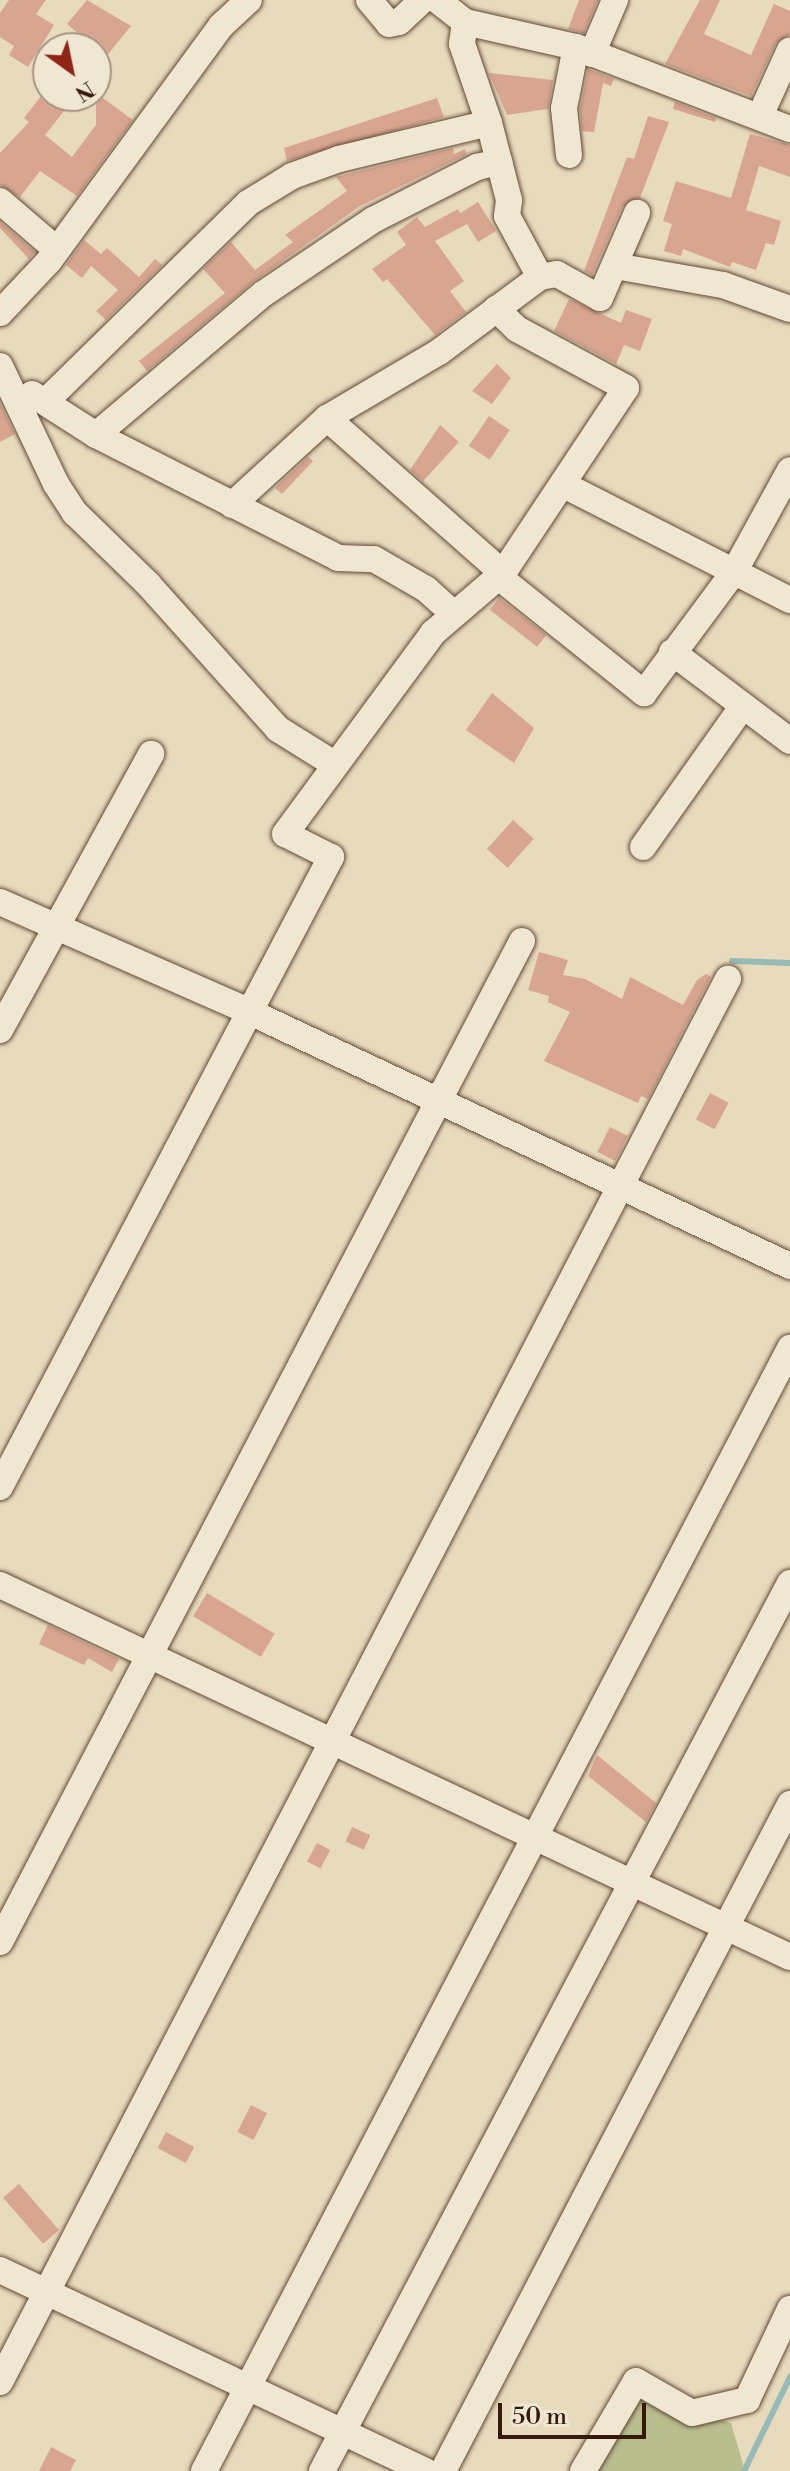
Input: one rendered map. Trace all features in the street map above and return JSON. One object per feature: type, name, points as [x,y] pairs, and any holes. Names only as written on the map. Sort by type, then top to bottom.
[{"type":"street","points":[[0,313],[57,250],[221,26],[249,0]]},
{"type":"street","points":[[369,0],[389,24],[399,22],[423,0]]},
{"type":"street","points":[[437,0],[465,22],[584,51],[790,129]]},
{"type":"street","points":[[569,155],[564,108],[584,51],[615,0]]},
{"type":"street","points":[[465,22],[462,44],[489,123],[499,162],[507,216],[540,277]]},
{"type":"street","points":[[760,116],[790,50]]},
{"type":"street","points":[[45,402],[248,203],[292,176],[339,159],[421,136],[489,123]]},
{"type":"street","points":[[96,435],[263,294],[373,220],[477,167],[499,162]]},
{"type":"street","points":[[0,201],[57,250]]},
{"type":"street","points":[[232,505],[327,418],[439,352],[540,277],[557,274],[600,298],[637,213]]},
{"type":"street","points":[[615,266],[723,285],[790,309]]},
{"type":"street","points":[[0,1487],[331,857],[285,834],[334,764],[453,613],[501,575],[626,388],[517,329],[496,309]]},
{"type":"street","points":[[3,372],[96,435],[338,558],[374,559],[426,589],[453,613]]},
{"type":"street","points":[[3,372],[56,484],[75,513],[148,584],[278,729],[334,764]]},
{"type":"street","points":[[327,418],[501,575],[644,693],[734,572],[790,470]]},
{"type":"street","points":[[564,485],[790,600]]},
{"type":"street","points":[[672,652],[790,741]]},
{"type":"street","points":[[643,847],[743,706]]},
{"type":"street","points":[[0,1030],[54,925],[151,754]]},
{"type":"street","points":[[0,902],[250,1012],[790,1266]]},
{"type":"street","points":[[0,1942],[522,941]]},
{"type":"street","points":[[0,2382],[728,979]]},
{"type":"street","points":[[204,2471],[790,1348]]},
{"type":"street","points":[[322,2471],[790,1583]]},
{"type":"street","points":[[0,1585],[790,1957]]},
{"type":"street","points":[[443,2471],[790,1804]]},
{"type":"street","points":[[0,2270],[425,2471]]},
{"type":"street","points":[[583,2471],[636,2381],[692,2413],[747,2400],[790,2309]]},
{"type":"green space","points":[[642,2395],[731,2423],[745,2471],[597,2471]]},
{"type":"building","points":[[9,0],[46,0],[36,14],[54,25],[50,32],[32,32],[32,61],[28,67],[9,55],[14,46],[0,37],[0,13]]},
{"type":"building","points":[[87,0],[131,26],[112,49],[112,32],[77,32],[67,24]]},
{"type":"building","points":[[579,0],[598,0],[584,33],[568,29]]},
{"type":"building","points":[[700,0],[720,0],[704,34],[751,55],[774,4],[790,11],[790,34],[776,43],[751,96],[665,64]]},
{"type":"building","points":[[588,69],[614,79],[611,86],[603,83],[594,132],[582,131],[580,109]]},
{"type":"building","points":[[489,73],[553,80],[548,109],[507,115]]},
{"type":"building","points":[[437,98],[444,117],[287,161],[284,148]]},
{"type":"building","points":[[675,102],[716,118],[715,122],[673,109]]},
{"type":"building","points":[[112,105],[133,120],[77,196],[40,171],[20,197],[0,185],[0,153],[29,122],[24,118],[32,108],[32,112],[63,112],[45,135],[72,157],[96,125],[96,112],[112,112]]},
{"type":"building","points":[[648,116],[669,122],[640,198],[622,207],[592,275],[584,271],[627,157],[634,159]]},
{"type":"building","points":[[750,134],[790,145],[790,177],[759,166],[746,210],[781,221],[774,245],[766,243],[756,270],[732,262],[730,267],[683,249],[681,256],[664,251],[672,224],[663,221],[676,181],[731,198]]},
{"type":"building","points":[[453,148],[454,154],[465,149],[467,154],[360,206],[253,282],[147,371],[139,361],[225,293],[203,269],[231,242],[255,270],[293,242],[285,235],[347,191],[336,177]]},
{"type":"building","points":[[478,202],[496,231],[478,242],[460,213]]},
{"type":"building","points":[[458,209],[467,224],[435,241],[464,281],[450,291],[466,312],[435,335],[387,279],[383,282],[372,269],[406,245],[397,232],[417,217],[425,227]]},
{"type":"building","points":[[0,222],[35,252],[29,259],[0,228]]},
{"type":"building","points":[[84,240],[101,254],[107,248],[139,277],[155,259],[162,265],[106,320],[96,311],[118,290],[91,266],[82,278],[66,265]]},
{"type":"building","points":[[569,299],[621,323],[626,310],[652,319],[640,351],[624,345],[616,364],[554,331]]},
{"type":"building","points":[[497,364],[511,378],[492,404],[472,391]]},
{"type":"building","points":[[0,403],[15,434],[0,442]]},
{"type":"building","points":[[489,416],[510,430],[490,460],[469,446]]},
{"type":"building","points":[[440,425],[459,442],[423,481],[410,470]]},
{"type":"building","points":[[308,457],[313,461],[282,494],[275,488]]},
{"type":"building","points":[[499,598],[546,635],[537,647],[490,610]]},
{"type":"building","points":[[492,693],[534,728],[514,763],[466,730]]},
{"type":"building","points":[[513,820],[534,839],[508,868],[487,849]]},
{"type":"building","points":[[539,952],[568,960],[563,975],[585,979],[622,999],[630,977],[683,1005],[697,980],[706,974],[711,977],[648,1099],[641,1096],[638,1103],[544,1061],[570,1012],[548,1002],[549,996],[528,990]]},
{"type":"building","points":[[710,1093],[729,1103],[714,1129],[696,1119]]},
{"type":"building","points":[[610,1127],[628,1136],[615,1161],[597,1152]]},
{"type":"building","points":[[207,1593],[275,1634],[261,1657],[193,1616]]},
{"type":"building","points":[[48,1625],[119,1659],[112,1672],[88,1658],[84,1665],[39,1644]]},
{"type":"building","points":[[597,1755],[656,1803],[646,1822],[588,1776]]},
{"type":"building","points":[[352,1827],[370,1835],[364,1850],[345,1842]]},
{"type":"building","points":[[317,1843],[330,1850],[320,1869],[307,1862]]},
{"type":"building","points":[[251,2105],[267,2113],[253,2140],[237,2132]]},
{"type":"building","points":[[166,2132],[194,2147],[186,2163],[158,2148]]},
{"type":"building","points":[[19,2184],[59,2230],[43,2244],[3,2198]]},
{"type":"building","points":[[51,2447],[76,2460],[70,2471],[39,2471]]},
{"type":"waterway","points":[[732,961],[790,963]]},
{"type":"waterway","points":[[744,2471],[790,2377]]}]
